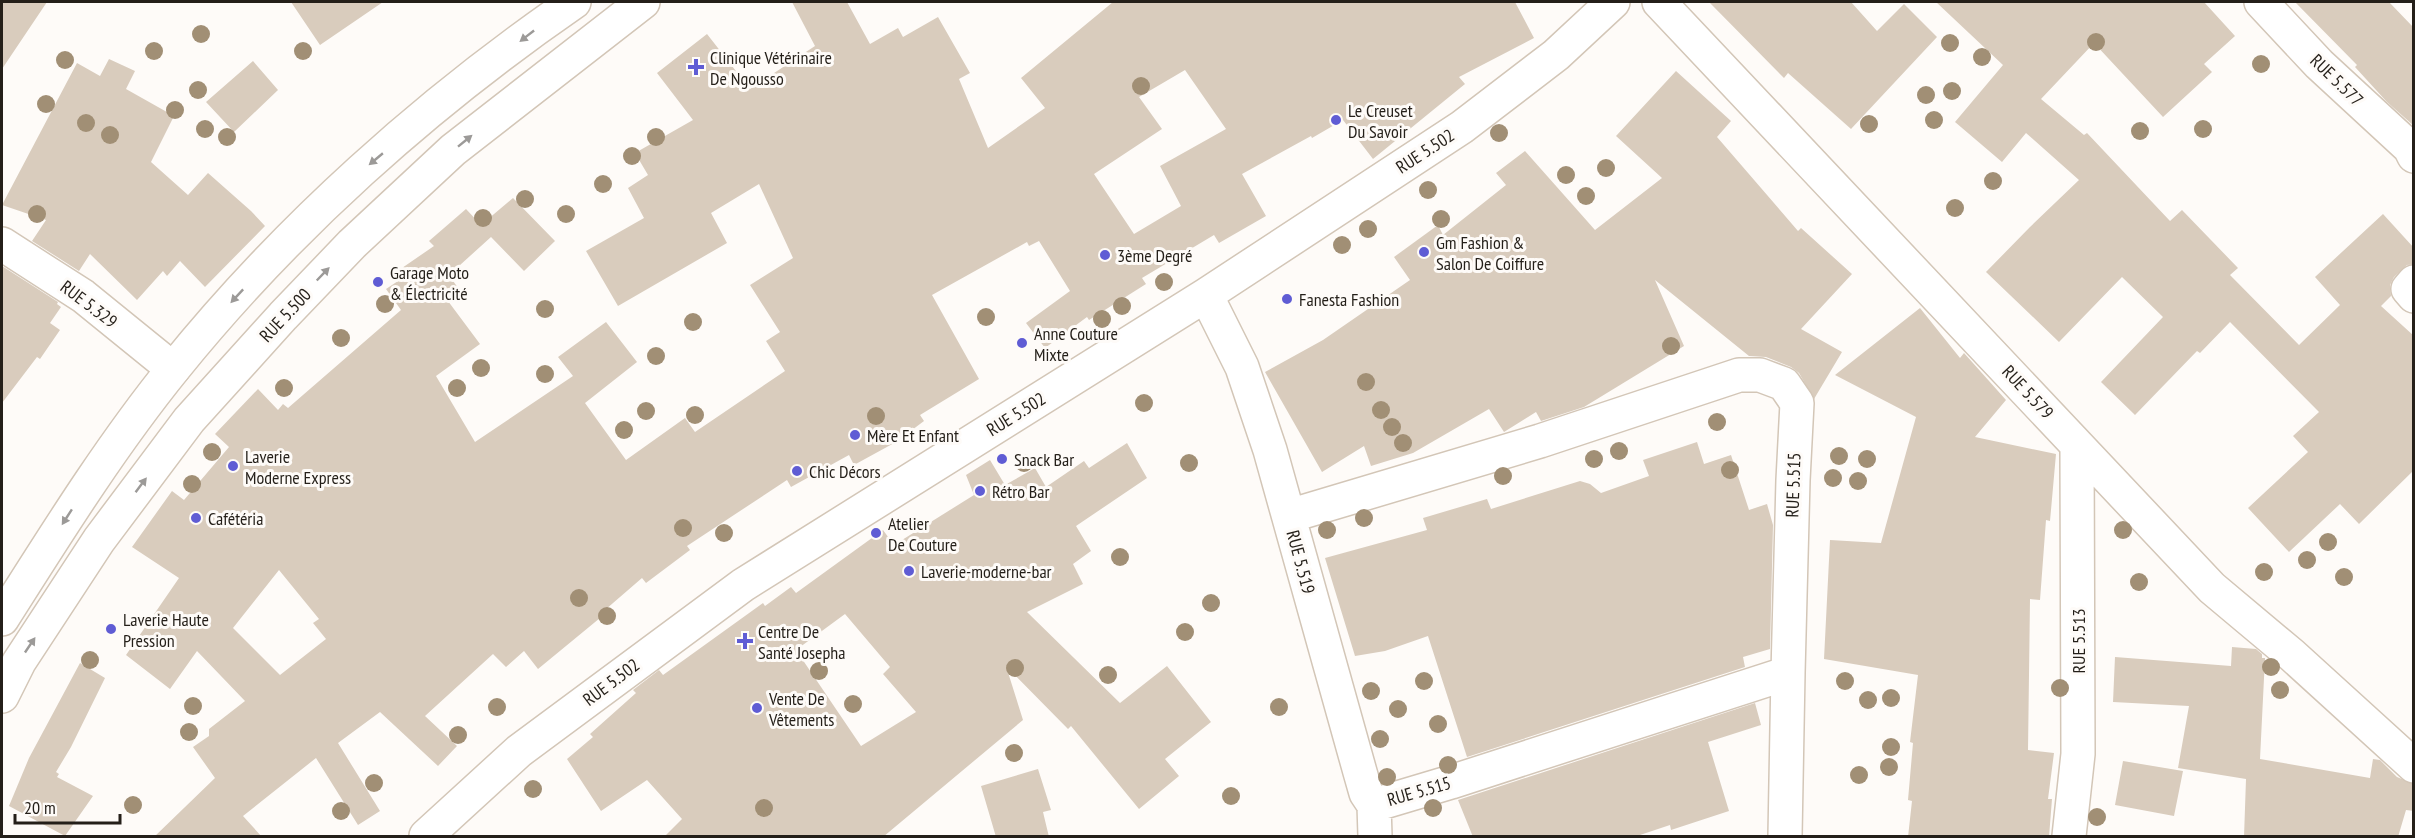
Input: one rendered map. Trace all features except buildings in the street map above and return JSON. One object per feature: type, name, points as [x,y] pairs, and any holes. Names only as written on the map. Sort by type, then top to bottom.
[{"type":"street","points":[[2,619],[85,489],[173,369],[217,317],[354,177],[446,99],[574,2]]},
{"type":"street","name":"RUE 5.500","points":[[2,696],[19,662],[99,540],[189,420],[283,316],[352,244],[453,150],[644,2]]},
{"type":"street","name":"RUE 5.502","points":[[426,837],[519,751],[743,585],[1206,295],[1462,127],[1556,55],[1613,2]]},
{"type":"street","name":"RUE 5.579","points":[[1659,2],[2212,588],[2292,655],[2414,766]]},
{"type":"street","name":"RUE 5.577","points":[[2261,2],[2319,64],[2410,148],[2414,156]]},
{"type":"street","name":"RUE 5.329","points":[[2,244],[83,296],[173,369]]},
{"type":"street","points":[[2414,282],[2408,289],[2414,296]]},
{"type":"street","name":"RUE 5.519","points":[[1206,295],[1242,367],[1289,516],[1366,793],[1374,805],[1375,837]]},
{"type":"street","name":"RUE 5.515","points":[[1289,516],[1540,441],[1712,382],[1739,375],[1760,375],[1785,384],[1797,404],[1788,673],[1374,805]]},
{"type":"street","name":"RUE 5.513","points":[[2069,837],[2078,754],[2077,445]]},
{"type":"street","points":[[1785,837],[1788,673]]},
{"type":"place","name":"Clinique Vétérinaire De Ngousso","points":[[696,67]]},
{"type":"place","name":"Le Creuset Du Savoir","points":[[1336,120]]},
{"type":"place","name":"Gm Fashion & Salon De Coiffure","points":[[1424,252]]},
{"type":"place","name":"3ème Degré","points":[[1105,255]]},
{"type":"place","name":"Garage Moto & Électricité","points":[[378,282]]},
{"type":"place","name":"Fanesta Fashion","points":[[1287,299]]},
{"type":"place","name":"Anne Couture Mixte","points":[[1022,343]]},
{"type":"place","name":"Mère Et Enfant","points":[[855,435]]},
{"type":"place","name":"Snack Bar","points":[[1002,459]]},
{"type":"place","name":"Laverie Moderne Express","points":[[233,466]]},
{"type":"place","name":"Chic Décors","points":[[797,471]]},
{"type":"place","name":"Rétro Bar","points":[[980,491]]},
{"type":"place","name":"Cafétéria","points":[[196,518]]},
{"type":"place","name":"Atelier De Couture","points":[[876,533]]},
{"type":"place","name":"Laverie-moderne-bar","points":[[909,571]]},
{"type":"place","name":"Laverie Haute Pression","points":[[111,629]]},
{"type":"place","name":"Centre De Santé Josepha","points":[[745,641]]},
{"type":"place","name":"Vente De Vêtements","points":[[757,708]]}]
